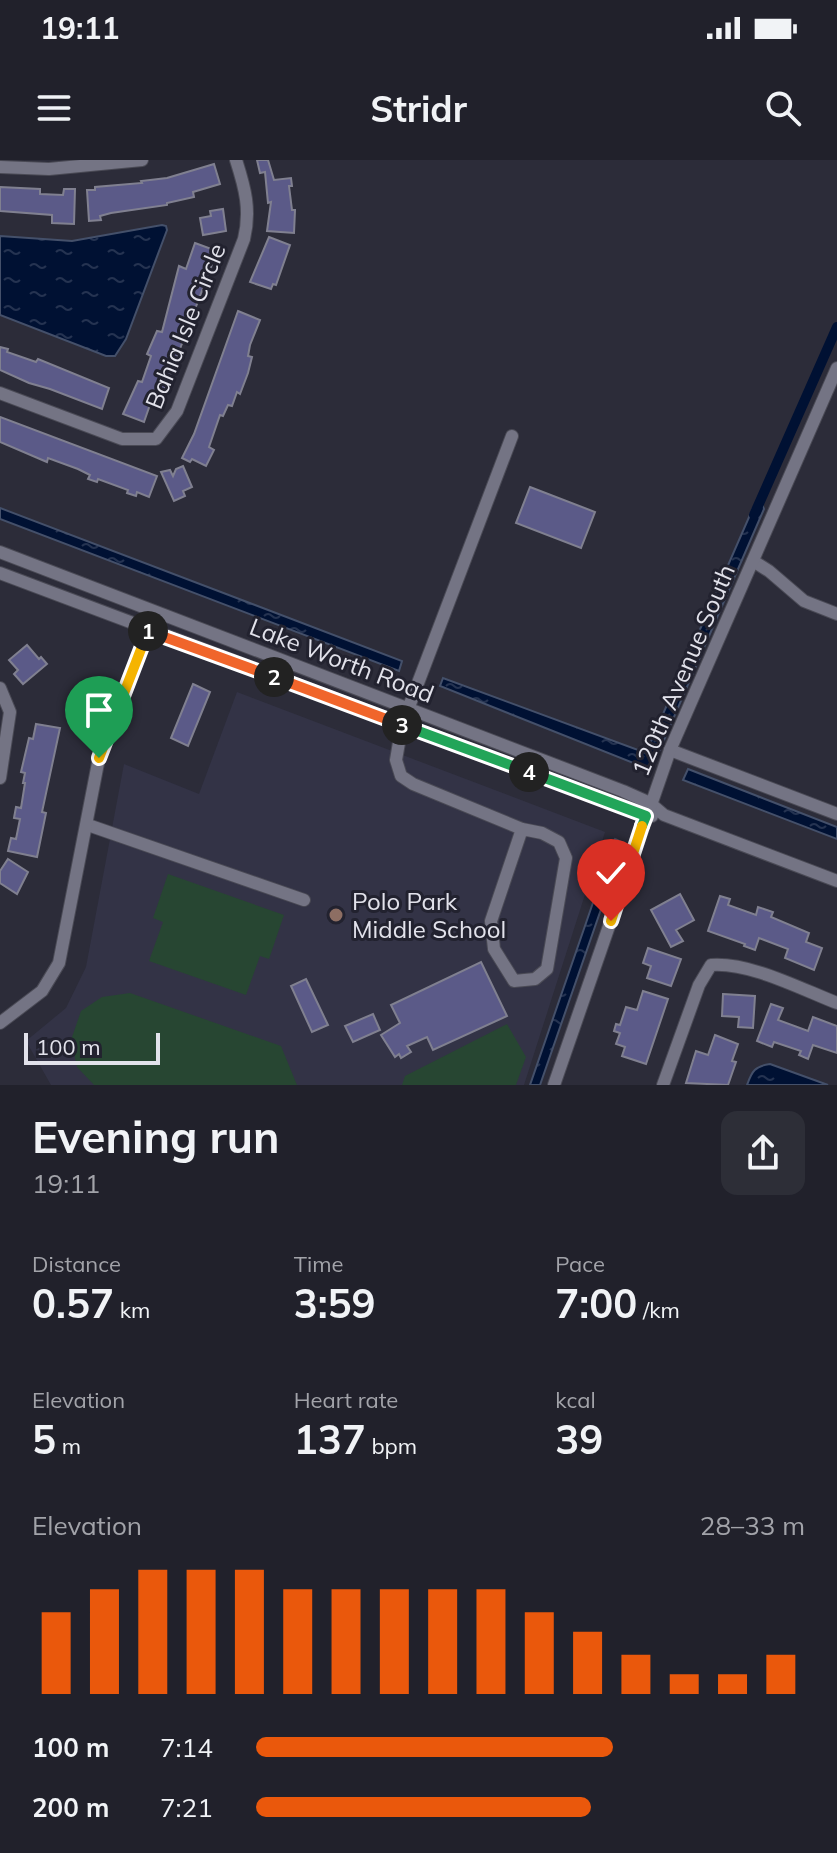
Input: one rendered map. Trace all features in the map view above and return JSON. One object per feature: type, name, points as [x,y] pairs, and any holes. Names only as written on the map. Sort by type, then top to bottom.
[{"type":"street","points":[[0,167],[142,160]]},
{"type":"street","name":"Bahia Isle Circle","points":[[0,393],[122,439],[156,439],[177,411],[244,239],[247,196],[236,160]]},
{"type":"street","name":"120th Avenue South","points":[[554,1085],[670,750],[834,386],[837,368]]},
{"type":"street","points":[[512,436],[407,709],[396,760],[401,776],[413,784],[559,842],[566,858],[547,969],[535,979],[514,981],[494,949],[491,921],[522,829]]},
{"type":"street","name":"Lake Worth Road","points":[[0,552],[407,709],[648,809]]},
{"type":"street","points":[[753,561],[804,601],[837,614]]},
{"type":"street","name":"Lake Worth Road","points":[[0,573],[402,725],[648,809],[837,881]]},
{"type":"street","points":[[0,1023],[42,991],[59,963],[99,758],[156,612]]},
{"type":"street","points":[[0,688],[10,712],[0,778]]},
{"type":"street","points":[[670,750],[837,814]]},
{"type":"street","points":[[88,825],[304,900]]},
{"type":"street","points":[[663,1085],[699,985],[711,965],[742,967],[837,1003]]},
{"type":"shaded area","name":"Polo Park Middle School","points":[[237,692],[605,832],[524,1085],[51,1085],[26,1041],[66,1008],[86,967],[124,764],[199,794]]},
{"type":"green space","points":[[168,874],[284,915],[269,959],[260,956],[246,995],[149,961],[163,922],[153,918]]},
{"type":"green space","points":[[130,993],[281,1046],[297,1085],[94,1085],[77,1067],[71,1040],[81,1011],[102,997]]},
{"type":"green space","points":[[507,1024],[526,1057],[516,1085],[402,1085],[405,1076]]},
{"type":"water","points":[[162,225],[167,230],[126,339],[115,356],[106,356],[0,315],[0,236],[72,241]]},
{"type":"water","points":[[762,504],[764,509],[651,770],[440,686],[443,678],[646,753],[753,508]]},
{"type":"water","points":[[0,508],[402,661],[399,671],[0,519]]},
{"type":"water","points":[[688,769],[837,827],[837,839],[683,780]]},
{"type":"water","points":[[615,839],[624,843],[540,1085],[530,1085]]},
{"type":"water","points":[[770,1064],[828,1085],[747,1085],[755,1070]]},
{"type":"building","points":[[257,160],[268,160],[274,180],[291,178],[292,186],[289,186],[292,210],[295,210],[294,233],[267,231],[271,202],[268,203],[265,172],[260,173]]},
{"type":"building","points":[[214,164],[220,184],[193,192],[194,197],[167,205],[111,213],[100,216],[101,220],[89,221],[87,190],[167,178]]},
{"type":"building","points":[[0,187],[40,189],[40,194],[63,195],[64,189],[75,189],[74,224],[52,223],[52,215],[0,211]]},
{"type":"building","points":[[223,209],[226,231],[203,235],[200,218],[211,216],[210,211]]},
{"type":"building","points":[[269,237],[290,245],[276,285],[273,284],[271,289],[250,282]]},
{"type":"building","points":[[195,243],[217,251],[161,399],[153,396],[144,422],[123,414],[138,381],[142,382],[151,356],[147,354],[157,331],[162,332],[179,266],[186,269]]},
{"type":"building","points":[[238,311],[260,320],[250,345],[248,356],[252,357],[248,373],[232,406],[228,405],[223,416],[220,415],[209,447],[214,450],[206,466],[192,459],[190,462],[182,458],[194,434]]},
{"type":"building","points":[[0,347],[109,388],[102,409],[0,370]]},
{"type":"building","points":[[0,417],[157,476],[149,497],[137,492],[136,496],[127,493],[128,490],[98,479],[97,482],[88,479],[90,475],[78,469],[48,458],[47,462],[0,442]]},
{"type":"building","points":[[183,466],[192,487],[183,491],[185,496],[174,501],[161,472],[170,470],[173,476],[176,469]]},
{"type":"building","points":[[530,487],[595,512],[581,548],[516,523]]},
{"type":"building","points":[[27,645],[47,664],[23,684],[14,674],[18,670],[9,660]]},
{"type":"building","points":[[193,684],[210,692],[188,746],[171,738]]},
{"type":"building","points":[[36,724],[60,728],[42,812],[46,813],[37,857],[8,851],[11,838],[16,839],[20,819],[14,818],[16,807],[21,808],[25,783],[25,773],[21,772],[29,738],[33,739]]},
{"type":"building","points":[[8,859],[28,872],[17,894],[0,883],[0,871]]},
{"type":"building","points":[[680,894],[694,920],[676,930],[683,941],[671,947],[651,910]]},
{"type":"building","points":[[720,896],[730,899],[728,905],[756,915],[758,907],[773,912],[771,917],[809,933],[806,942],[822,948],[814,970],[785,958],[788,949],[759,938],[755,950],[708,931]]},
{"type":"building","points":[[648,948],[681,959],[671,986],[647,978],[651,966],[643,963]]},
{"type":"building","points":[[481,962],[507,1016],[433,1050],[427,1037],[407,1046],[411,1052],[401,1058],[399,1054],[395,1057],[381,1035],[400,1023],[391,1005]]},
{"type":"building","points":[[306,979],[328,1025],[312,1032],[291,986]]},
{"type":"building","points":[[643,991],[668,999],[646,1064],[622,1056],[625,1047],[616,1044],[620,1033],[614,1031],[616,1024],[620,1025],[626,1007],[637,1010]]},
{"type":"building","points":[[723,994],[755,996],[753,1028],[738,1027],[739,1017],[722,1016]]},
{"type":"building","points":[[771,1004],[783,1008],[778,1020],[808,1031],[813,1017],[837,1026],[837,1053],[813,1045],[808,1059],[799,1055],[801,1051],[774,1042],[772,1047],[757,1041]]},
{"type":"building","points":[[373,1014],[380,1030],[353,1042],[345,1026]]},
{"type":"building","points":[[715,1035],[738,1044],[728,1085],[686,1083],[696,1051],[708,1055]]},
{"type":"waterway","points":[[754,515],[837,327]]},
{"type":"place","name":"Polo Park Middle School","points":[[336,915]]},
{"type":"route","points":[[99,758],[148,630],[646,816],[611,921]]}]
